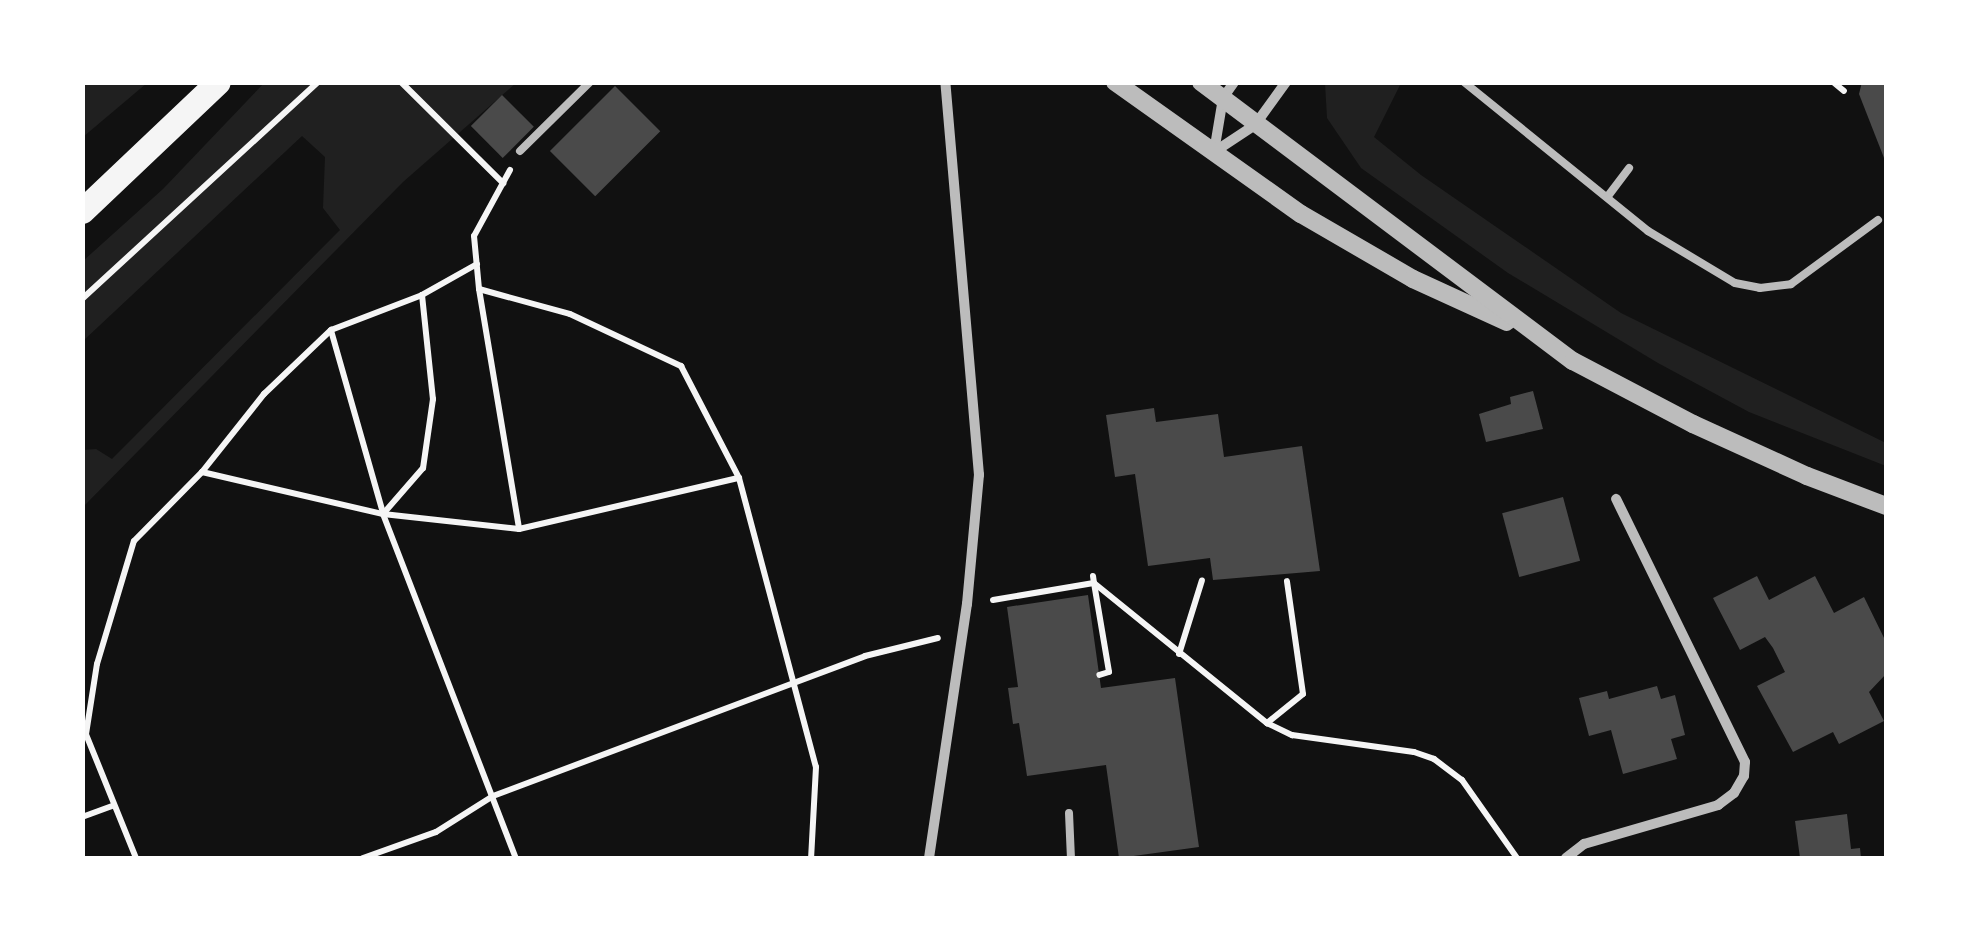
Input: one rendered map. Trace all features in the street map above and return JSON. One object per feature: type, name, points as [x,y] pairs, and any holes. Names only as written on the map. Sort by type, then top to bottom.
[{"type":"main road","points":[[82,211],[218,82]]},
{"type":"street","points":[[929,858],[967,604],[979,475],[945,82]]},
{"type":"street","points":[[1115,82],[1301,214],[1413,278],[1530,333]]},
{"type":"street","points":[[1201,82],[1427,249],[1530,333],[1573,361],[1693,424],[1807,476],[1886,506]]},
{"type":"street","points":[[1214,153],[1223,98],[1234,82]]},
{"type":"street","points":[[1214,153],[1255,125],[1286,82]]},
{"type":"street","points":[[1566,858],[1584,844],[1718,805],[1734,792],[1744,776],[1745,762],[1616,499]]},
{"type":"lane","points":[[520,151],[590,82]]},
{"type":"lane","points":[[1464,82],[1648,231],[1736,283],[1760,288],[1791,284],[1878,220]]},
{"type":"lane","points":[[1608,196],[1629,168]]},
{"type":"lane","points":[[1069,813],[1071,858]]},
{"type":"path","points":[[82,299],[318,82]]},
{"type":"path","points":[[1833,82],[1844,91]]},
{"type":"path","points":[[404,83],[503,183]]},
{"type":"path","points":[[519,529],[479,289],[474,236],[520,151]]},
{"type":"path","points":[[136,858],[86,734],[98,664],[134,541],[202,472],[264,394],[331,330],[422,295],[476,264]]},
{"type":"path","points":[[479,289],[570,314],[682,366],[740,478],[795,686],[816,767],[811,858]]},
{"type":"path","points":[[384,514],[423,468],[433,399],[422,295]]},
{"type":"path","points":[[331,330],[384,514],[516,858]]},
{"type":"path","points":[[202,472],[384,514],[519,529],[740,478]]},
{"type":"path","points":[[967,604],[1093,580]]},
{"type":"path","points":[[1093,580],[1267,724],[1292,735],[1414,752],[1434,759],[1462,780],[1517,858]]},
{"type":"path","points":[[1093,580],[1108,672],[1099,675]]},
{"type":"path","points":[[1180,654],[1202,580]]},
{"type":"path","points":[[1267,724],[1303,694],[1287,581]]},
{"type":"path","points":[[363,858],[436,832],[493,796],[896,646],[962,638]]},
{"type":"path","points":[[82,817],[112,806]]},
{"type":"shaded area","points":[[83,82],[147,82],[147,83],[83,137]]},
{"type":"shaded area","points":[[264,83],[516,83],[403,182],[83,507],[83,450],[96,449],[112,459],[340,230],[323,208],[325,157],[302,136],[83,341],[83,261],[163,189]]},
{"type":"shaded area","points":[[1325,83],[1401,83],[1374,137],[1421,175],[1621,313],[1886,443],[1886,466],[1749,412],[1658,363],[1508,273],[1361,168],[1327,118]]},
{"type":"building","points":[[1862,82],[1886,82],[1886,163],[1859,94]]},
{"type":"building","points":[[615,86],[660,131],[595,196],[550,151]]},
{"type":"building","points":[[502,95],[534,127],[503,158],[471,126]]},
{"type":"building","points":[[1533,391],[1543,429],[1486,442],[1479,414],[1511,404],[1510,397]]},
{"type":"building","points":[[1154,408],[1156,422],[1218,414],[1224,457],[1302,446],[1320,571],[1213,580],[1210,558],[1148,566],[1135,474],[1115,477],[1106,415]]},
{"type":"building","points":[[1563,497],[1580,561],[1519,577],[1502,513]]},
{"type":"building","points":[[1757,576],[1769,600],[1815,576],[1834,613],[1864,597],[1886,642],[1886,674],[1869,692],[1884,721],[1839,744],[1833,732],[1793,752],[1757,686],[1785,672],[1773,648],[1765,637],[1740,650],[1713,598]]},
{"type":"building","points":[[1088,595],[1101,688],[1175,678],[1199,847],[1119,858],[1106,765],[1027,776],[1019,723],[1013,724],[1008,688],[1018,687],[1007,607]]},
{"type":"building","points":[[1657,686],[1661,699],[1675,695],[1685,735],[1671,739],[1677,759],[1623,774],[1611,730],[1589,736],[1579,698],[1607,691],[1609,699]]},
{"type":"building","points":[[1847,814],[1851,849],[1860,848],[1861,858],[1800,858],[1795,821]]}]
